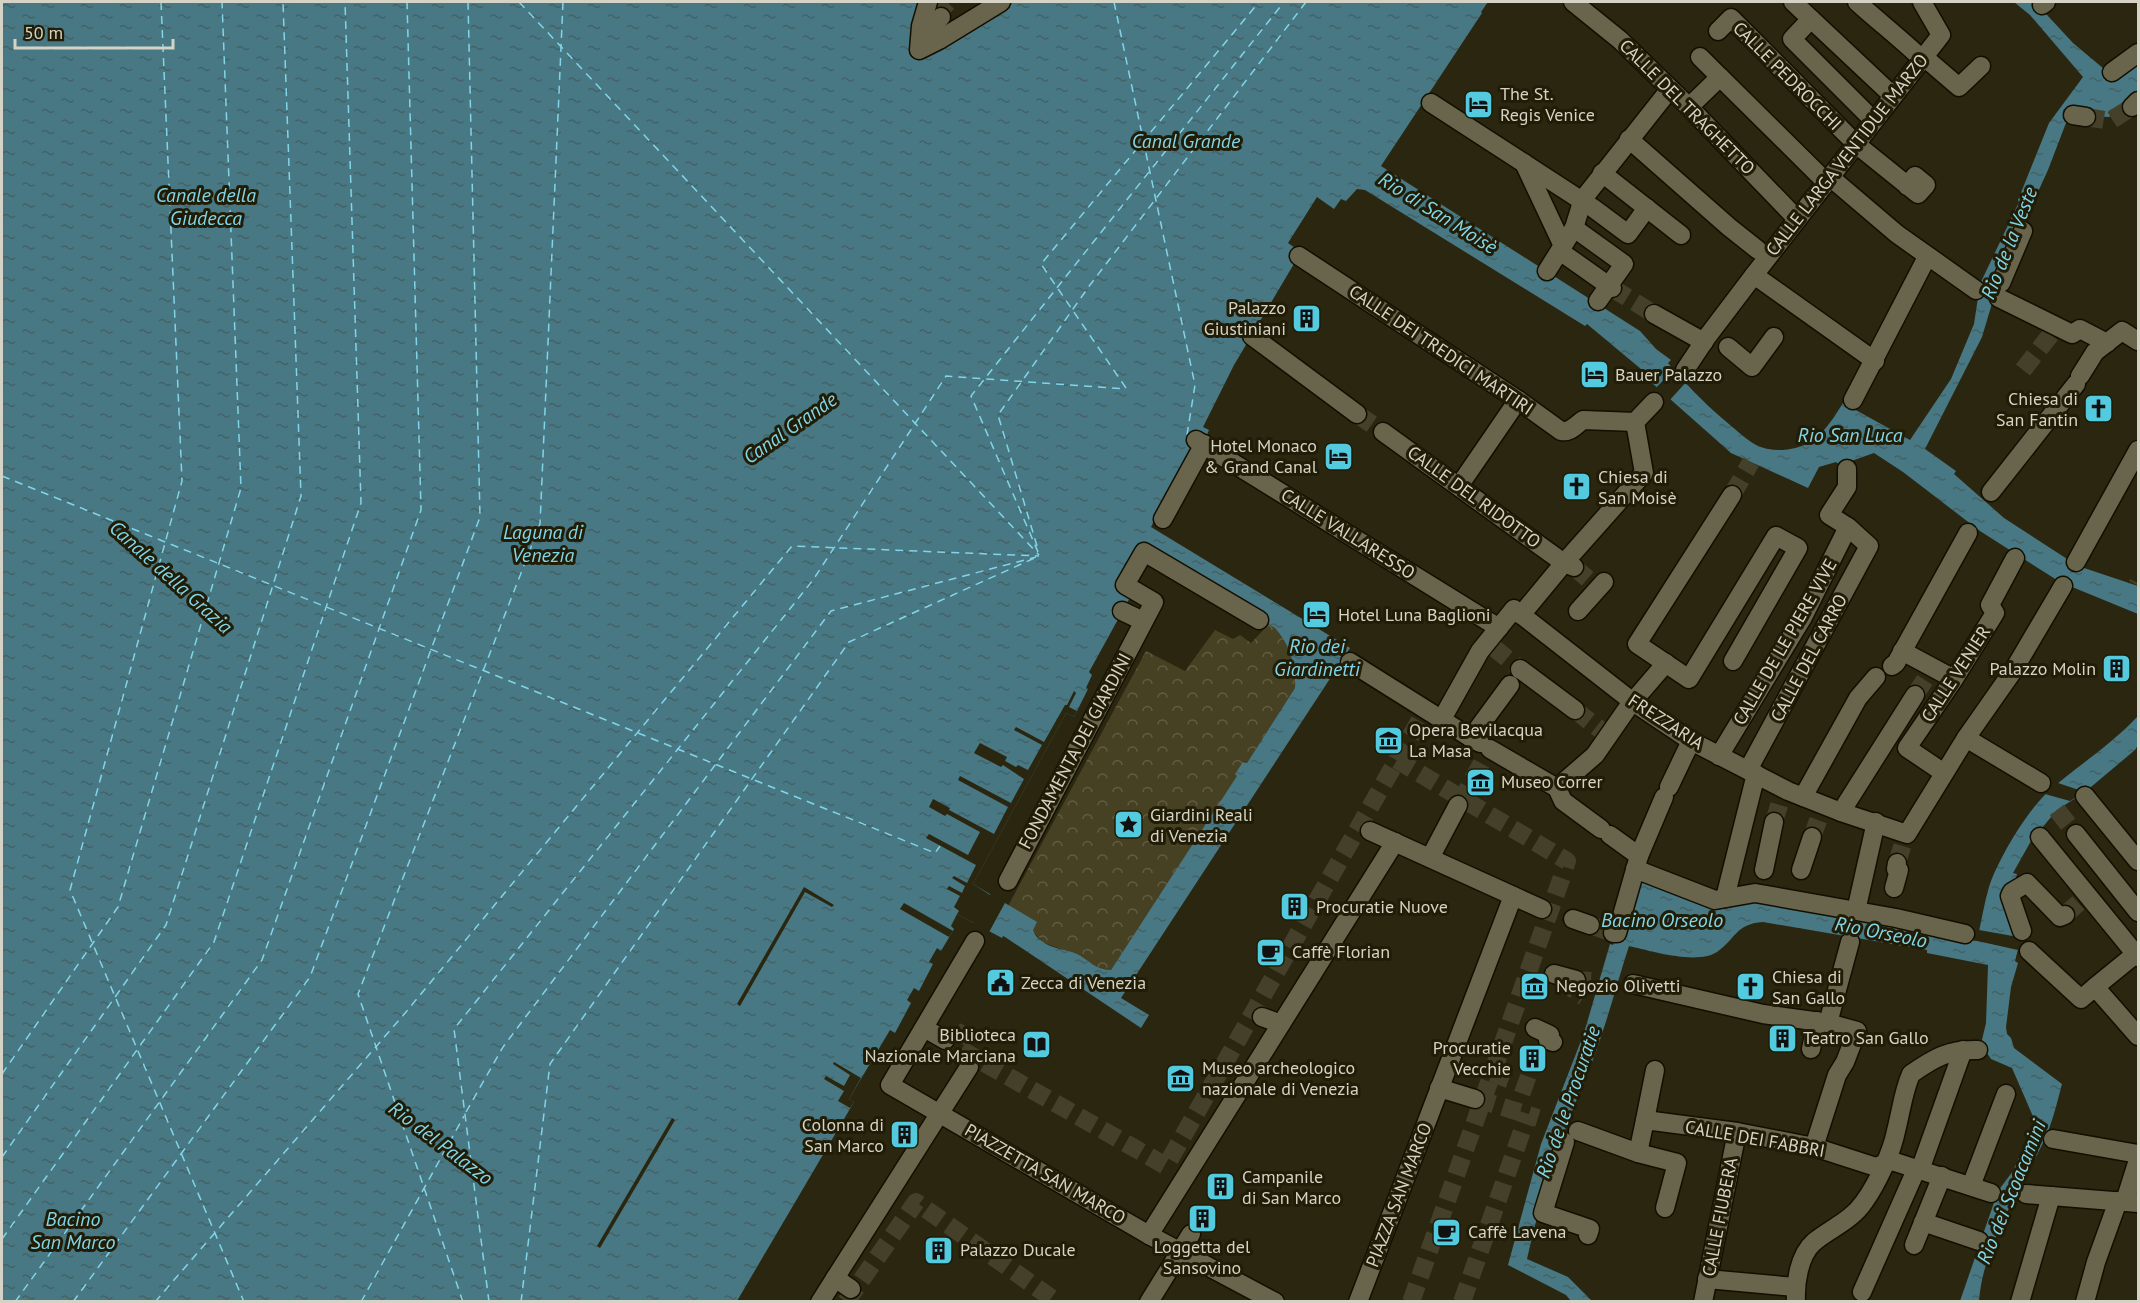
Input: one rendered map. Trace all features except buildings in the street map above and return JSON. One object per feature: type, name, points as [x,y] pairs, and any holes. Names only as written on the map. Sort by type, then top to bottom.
[{"type":"street","points":[[942,12],[1001,2]]},
{"type":"street","name":"CALLE DEL TRAGHETTO","points":[[1573,2],[1620,40],[1689,107],[1797,219]]},
{"type":"street","points":[[1793,2],[1893,96]]},
{"type":"street","points":[[1857,2],[1959,87],[1981,66]]},
{"type":"street","name":"CALLE LARGA VENTIDUE MARZO","points":[[1685,370],[1716,341],[1754,275],[1828,179],[1861,149],[1874,120],[1941,35],[1922,2]]},
{"type":"street","points":[[942,12],[930,33],[942,12]]},
{"type":"street","name":"CALLE PEDROCCHI","points":[[1718,31],[1731,18],[1861,149]]},
{"type":"street","points":[[1811,19],[1792,39],[1874,120]]},
{"type":"street","points":[[2112,72],[2139,53]]},
{"type":"street","points":[[1700,57],[1828,179],[1927,257],[1976,290]]},
{"type":"street","points":[[1689,107],[1720,77]]},
{"type":"street","points":[[1547,271],[1576,229],[1586,202],[1602,173],[1670,89]]},
{"type":"street","points":[[1431,103],[1586,202],[1628,234],[1647,208]]},
{"type":"street","points":[[1629,139],[1729,228],[1758,250]]},
{"type":"street","points":[[1861,149],[1907,186]]},
{"type":"street","points":[[1524,163],[1562,249],[1610,287]]},
{"type":"street","points":[[1602,173],[1681,235]]},
{"type":"street","points":[[1544,206],[1624,264],[1598,301]]},
{"type":"street","points":[[2023,231],[2000,290],[2061,330],[2080,329],[2101,347]]},
{"type":"street","name":"CALLE DEI TREDICI MARTIRI","points":[[1299,256],[1518,400],[1561,431],[1570,430],[1582,420],[1635,422]]},
{"type":"street","points":[[1853,400],[1927,257]]},
{"type":"street","points":[[1754,275],[1875,361]]},
{"type":"street","points":[[1653,314],[1716,341],[1752,367],[1774,337]]},
{"type":"street","points":[[1991,492],[2101,347],[2122,332],[2139,341]]},
{"type":"street","points":[[1252,336],[1357,414]]},
{"type":"street","points":[[1460,486],[1518,400]]},
{"type":"street","points":[[1434,715],[1480,651],[1490,645],[1499,628],[1569,565],[1644,473],[1635,422],[1654,402]]},
{"type":"street","name":"CALLE DEL RIDOTTO","points":[[1383,432],[1569,565]]},
{"type":"street","name":"CALLE VALLARESSO","points":[[1163,519],[1200,442],[1499,628]]},
{"type":"street","points":[[2076,562],[2139,450]]},
{"type":"street","points":[[1847,469],[1847,487],[1829,515],[1848,527]]},
{"type":"street","points":[[1732,495],[1637,644],[1689,679],[1776,536],[1798,548],[1733,661]]},
{"type":"street","name":"CALLE DEL CARRO","points":[[1725,898],[1752,772],[1869,546],[1848,527]]},
{"type":"street","name":"CALLE DE LE PIERE VIVE","points":[[1719,756],[1803,617],[1848,527]]},
{"type":"street","points":[[1892,666],[1968,533]]},
{"type":"street","name":"FONDAMENTA DEI GIARDINI","points":[[1008,880],[1143,621],[1158,599],[1125,585],[1142,570],[1144,552],[1252,617]]},
{"type":"street","name":"CALLE VENIER","points":[[1944,773],[1907,748],[1995,613],[1990,605],[2015,558]]},
{"type":"street","points":[[1578,611],[1599,586]]},
{"type":"street","name":"FREZZARIA","points":[[1517,612],[1631,704],[1691,741],[1784,790],[1829,808],[1876,822],[1906,836],[1966,738],[2013,671],[2063,586]]},
{"type":"street","points":[[1122,611],[1143,621]]},
{"type":"street","points":[[1902,651],[1954,679]]},
{"type":"street","points":[[1350,662],[1434,715],[1475,732],[1487,753],[1563,789],[1637,863],[1715,900],[1755,893],[1897,916],[1965,934]]},
{"type":"street","points":[[1563,789],[1595,755],[1606,735],[1665,665]]},
{"type":"street","points":[[1475,732],[1520,669],[1575,710]]},
{"type":"street","points":[[1803,797],[1822,747],[1876,677]]},
{"type":"street","points":[[1829,808],[1915,695]]},
{"type":"street","points":[[1966,738],[2041,783]]},
{"type":"street","points":[[1613,933],[1617,933],[1637,863],[1691,741]]},
{"type":"street","points":[[2085,796],[2139,861]]},
{"type":"street","points":[[1430,858],[1458,805]]},
{"type":"street","points":[[1764,870],[1774,822]]},
{"type":"street","points":[[1856,911],[1876,822]]},
{"type":"street","points":[[1370,831],[1542,909]]},
{"type":"street","points":[[2076,834],[2139,912]]},
{"type":"street","points":[[1801,870],[1812,837]]},
{"type":"street","points":[[2029,951],[2081,999],[2138,954],[2040,837]]},
{"type":"street","points":[[1149,1235],[1180,1178],[1281,1024],[1395,842]]},
{"type":"street","points":[[1894,888],[1899,870],[1896,869],[1897,863]]},
{"type":"street","points":[[2022,931],[2010,896],[2012,892],[2027,883],[2060,917],[2065,915]]},
{"type":"street","name":"PIAZZA SAN MARCO","points":[[1358,1302],[1513,896]]},
{"type":"street","points":[[945,1040],[924,1028],[975,940]]},
{"type":"street","points":[[1811,1049],[1823,1022],[1850,942]]},
{"type":"street","points":[[1554,974],[1576,980]]},
{"type":"street","points":[[1633,984],[1763,1014],[1823,1022],[1857,1031],[1845,1062],[1837,1075],[1814,1147]]},
{"type":"street","points":[[2095,987],[2139,1036]]},
{"type":"street","points":[[1262,1017],[1281,1024]]},
{"type":"street","name":"PIAZZETTA SAN MARCO","points":[[924,1028],[891,1085],[1149,1235],[1275,1302]]},
{"type":"street","points":[[1535,1028],[1550,1035],[1548,1040],[1553,1042]]},
{"type":"street","points":[[1707,1279],[1796,1294],[1808,1250],[1815,1242],[1853,1215],[1865,1202],[1896,1134],[1911,1074],[1944,1054],[1970,1050],[1862,1292]]},
{"type":"street","points":[[820,1302],[968,1069]]},
{"type":"street","points":[[1638,1153],[1655,1070]]},
{"type":"street","points":[[1439,1088],[1475,1099]]},
{"type":"street","points":[[1971,1186],[2006,1094]]},
{"type":"street","name":"CALLE DEI FABBRI","points":[[1645,1120],[1737,1132],[1814,1147],[1876,1167],[1892,1161],[1990,1192]]},
{"type":"street","name":"CALLE FIUBERA","points":[[1703,1302],[1737,1132]]},
{"type":"street","points":[[1588,1235],[1590,1229],[1543,1213],[1571,1136],[1677,1163],[1665,1208]]},
{"type":"street","points":[[2053,1139],[2139,1154]]},
{"type":"street","points":[[2085,1302],[2096,1262],[2127,1202],[2139,1160]]},
{"type":"street","points":[[1914,1245],[1942,1176]]},
{"type":"street","points":[[2026,1194],[2127,1202]]},
{"type":"street","points":[[2020,1302],[2051,1196]]},
{"type":"street","points":[[1923,1222],[1979,1241]]},
{"type":"street","points":[[1149,1302],[1191,1234]]},
{"type":"street","points":[[835,1278],[851,1289]]},
{"type":"green space","name":"Giardini Reali di Venezia","points":[[1270,623],[1287,644],[1293,661],[1295,688],[1247,763],[1244,761],[1238,776],[1111,970],[1102,970],[1078,955],[1044,943],[1008,906],[1146,651],[1185,671],[1215,630],[1233,639],[1240,635],[1251,643]]},
{"type":"water","name":"Laguna di Venezia","points":[[2,2],[924,2],[910,48],[910,52],[915,57],[922,56],[1011,2],[1488,2],[1381,166],[1640,331],[1656,349],[1671,360],[1668,363],[1716,413],[1756,445],[1776,450],[1797,447],[1815,439],[1843,403],[1910,440],[1951,379],[1974,324],[1980,284],[2019,202],[2049,123],[2083,77],[2030,15],[2014,2],[2035,2],[2073,43],[2110,74],[2138,58],[2138,96],[2109,117],[2069,115],[2048,170],[2002,270],[1982,337],[1925,449],[1956,471],[1954,474],[2004,518],[2078,566],[2138,586],[2138,614],[2060,582],[1980,531],[1903,472],[1874,453],[1840,465],[1836,462],[1819,467],[1808,488],[1731,453],[1643,375],[1641,369],[1587,324],[1585,326],[1365,190],[1357,189],[1346,201],[1341,199],[1334,209],[1317,197],[1288,243],[1301,252],[1234,365],[1203,427],[1209,430],[1206,437],[1169,493],[1166,492],[1151,527],[1350,648],[1121,998],[1149,1015],[1141,1028],[1005,937],[1002,938],[957,914],[951,926],[954,929],[941,951],[937,948],[929,962],[933,964],[919,991],[914,988],[907,1000],[911,1003],[895,1033],[890,1030],[849,1099],[854,1102],[737,1301],[2,1302]],"holes":[[[1140,547],[1275,628],[1285,641],[1291,656],[1295,688],[1247,763],[1243,762],[1235,774],[1237,776],[1111,970],[1101,969],[1077,954],[1046,944],[1037,938],[1033,930],[1037,922],[973,884],[1066,713],[1074,717],[1088,689],[1086,688],[1092,675],[1089,672],[1132,594]]]},
{"type":"water","points":[[2138,716],[2138,745],[2135,750],[2085,792],[2057,810],[2031,841],[2013,873],[2017,874],[2014,885],[2018,950],[2015,961],[2018,963],[2011,987],[2007,1034],[2014,1048],[2062,1084],[2047,1134],[1995,1239],[1987,1260],[1979,1301],[1960,1301],[1998,1191],[2013,1171],[2035,1121],[2012,1068],[1991,1059],[1981,1044],[1986,1023],[1988,965],[1927,953],[1927,950],[1763,922],[1741,929],[1717,952],[1708,956],[1674,956],[1629,946],[1594,1057],[1553,1164],[1527,1259],[1568,1277],[1592,1301],[1571,1301],[1566,1295],[1508,1265],[1541,1144],[1584,1033],[1610,944],[1613,945],[1638,878],[1977,941],[1993,876],[2006,849],[2032,809],[2050,790]]},
{"type":"pier","points":[[1676,367],[1688,380],[1668,402],[1654,390]]},
{"type":"pier","points":[[1074,691],[1076,693],[1069,707],[1077,711],[1074,717],[1066,713],[973,884],[990,895],[992,892],[1006,901],[988,934],[957,914],[959,911],[954,907],[960,896],[947,889],[949,886],[962,893],[965,886],[952,878],[954,876],[967,883],[976,865],[926,838],[929,834],[968,855],[980,832],[929,807],[933,799],[994,834],[1008,807],[958,780],[960,776],[1011,803],[1024,779],[1003,765],[1001,767],[974,753],[980,743],[1007,757],[1005,761],[1028,770],[1042,745],[1014,730],[1016,727],[1044,742]]},
{"type":"pier","points":[[2055,782],[2085,792],[2070,801],[2045,794],[2047,792],[2045,790]]},
{"type":"pier","points":[[804,887],[834,905],[832,907],[805,892],[740,1006],[737,1004]]},
{"type":"pier","points":[[904,903],[953,931],[949,937],[900,909]]},
{"type":"pier","points":[[1979,930],[2024,938],[2020,956],[2016,958],[2018,950],[1964,938],[1964,935],[1975,938],[1976,931],[1979,932]]},
{"type":"pier","points":[[834,1062],[861,1078],[849,1099],[854,1102],[850,1108],[838,1101],[844,1091],[824,1079],[826,1076],[844,1086],[850,1075],[833,1064]]},
{"type":"pier","points":[[672,1118],[675,1120],[600,1248],[597,1246]]},
{"type":"ferry route","points":[[161,2],[182,481],[70,890],[244,1302]]},
{"type":"ferry route","points":[[2,1074],[118,907],[241,488],[222,2]]},
{"type":"ferry route","points":[[2,1157],[166,925],[301,496],[283,2]]},
{"type":"ferry route","points":[[2,1239],[214,942],[361,503],[345,2]]},
{"type":"ferry route","points":[[15,1302],[262,960],[421,510],[407,2]]},
{"type":"ferry route","points":[[73,1302],[310,977],[480,517],[468,2]]},
{"type":"ferry route","points":[[519,2],[1039,555]]},
{"type":"ferry route","points":[[463,1302],[358,994],[540,524],[563,2]]},
{"type":"ferry route","points":[[1114,2],[1195,385],[1187,435]]},
{"type":"ferry route","points":[[1126,388],[1041,264],[1259,2]]},
{"type":"ferry route","points":[[1038,552],[971,396],[1284,2]]},
{"type":"ferry route","points":[[1037,546],[998,415],[1090,285],[1306,2]]},
{"type":"ferry route","points":[[489,1302],[454,1029],[813,580],[946,376],[1126,389]]},
{"type":"ferry route","points":[[2,476],[935,853],[940,846]]},
{"type":"ferry route","points":[[155,1302],[406,1012],[792,546],[1039,556]]},
{"type":"ferry route","points":[[521,1302],[550,1064],[849,642],[1039,556]]},
{"type":"ferry route","points":[[466,1112],[503,1047],[831,611],[1036,557]]},
{"type":"ferry route","points":[[361,1302],[464,1116]]},
{"type":"tunnel","points":[[935,3],[954,21]]},
{"type":"tunnel","points":[[2086,117],[2110,121],[2132,107]]},
{"type":"tunnel","points":[[1612,288],[1654,314]]},
{"type":"tunnel","points":[[2023,370],[2055,329]]},
{"type":"tunnel","points":[[1357,414],[1383,432]]},
{"type":"tunnel","points":[[1732,495],[1751,462]]},
{"type":"tunnel","points":[[1574,567],[1595,585]]},
{"type":"tunnel","points":[[1493,647],[1520,669]]},
{"type":"tunnel","points":[[1915,695],[1932,669]]},
{"type":"tunnel","points":[[1575,710],[1602,731]]},
{"type":"tunnel","points":[[1397,760],[1420,720]]},
{"type":"tunnel","points":[[1460,803],[1485,757]]},
{"type":"tunnel","points":[[968,1027],[958,1048],[1166,1166],[1397,760],[1567,861],[1565,867]]},
{"type":"tunnel","points":[[1774,822],[1783,792]]},
{"type":"tunnel","points":[[1812,837],[1823,807]]},
{"type":"tunnel","points":[[2057,810],[2076,834]]},
{"type":"tunnel","points":[[1897,863],[1905,837]]},
{"type":"tunnel","points":[[1411,1302],[1564,871]]},
{"type":"tunnel","points":[[2065,915],[2086,896]]},
{"type":"tunnel","points":[[1590,925],[1613,933]]},
{"type":"tunnel","points":[[1564,977],[1573,989],[1584,997]]},
{"type":"tunnel","points":[[1576,980],[1591,981]]},
{"type":"tunnel","points":[[1492,1073],[1533,1088]]},
{"type":"tunnel","points":[[1477,1099],[1538,1118]]},
{"type":"tunnel","points":[[1462,1302],[1528,1114]]},
{"type":"tunnel","points":[[846,1302],[916,1202],[1057,1302]]},
{"type":"place","name":"The St. Regis Venice","points":[[1479,104]]},
{"type":"place","name":"Palazzo Giustiniani","points":[[1307,318]]},
{"type":"place","name":"Bauer Palazzo","points":[[1594,375]]},
{"type":"place","name":"Chiesa di San Fantin","points":[[2099,409]]},
{"type":"place","name":"Hotel Monaco & Grand Canal","points":[[1338,456]]},
{"type":"place","name":"Chiesa di San Moisè","points":[[1577,487]]},
{"type":"place","name":"Hotel Luna Baglioni","points":[[1317,615]]},
{"type":"place","name":"Palazzo Molin","points":[[2117,669]]},
{"type":"place","name":"Opera Bevilacqua La Masa","points":[[1388,740]]},
{"type":"place","name":"Museo Correr","points":[[1480,782]]},
{"type":"place","name":"Giardini Reali di Venezia","points":[[1129,825]]},
{"type":"place","name":"Procuratie Nuove","points":[[1295,907]]},
{"type":"place","name":"Caffè Florian","points":[[1271,952]]},
{"type":"place","name":"Zecca di Venezia","points":[[1000,983]]},
{"type":"place","name":"Negozio Olivetti","points":[[1535,986]]},
{"type":"place","name":"Chiesa di San Gallo","points":[[1751,987]]},
{"type":"place","name":"Teatro San Gallo","points":[[1782,1038]]},
{"type":"place","name":"Biblioteca Nazionale Marciana","points":[[1037,1045]]},
{"type":"place","name":"Procuratie Vecchie","points":[[1532,1058]]},
{"type":"place","name":"Museo archeologico nazionale di Venezia","points":[[1181,1078]]},
{"type":"place","name":"Colonna di San Marco","points":[[905,1135]]},
{"type":"place","name":"Campanile di San Marco","points":[[1221,1187]]},
{"type":"place","name":"Loggetta del Sansovino","points":[[1202,1218]]},
{"type":"place","name":"Caffè Lavena","points":[[1447,1232]]},
{"type":"place","name":"Palazzo Ducale","points":[[939,1250]]},
{"type":"water label","name":"Canal Grande","points":[[1186,141]]},
{"type":"water label","name":"Canale della Giudecca","points":[[206,206]]},
{"type":"water label","name":"Rio di San Moisè","points":[[1438,213]]},
{"type":"water label","name":"Rio de la Veste","points":[[2009,243]]},
{"type":"water label","name":"Canal Grande","points":[[790,428]]},
{"type":"water label","name":"Rio San Luca","points":[[1850,435]]},
{"type":"water label","name":"Canale della Grazia","points":[[171,577]]},
{"type":"water label","name":"Rio dei Giardinetti","points":[[1317,658]]},
{"type":"water label","name":"Bacino Orseolo","points":[[1662,920]]},
{"type":"water label","name":"Rio Orseolo","points":[[1881,932]]},
{"type":"water label","name":"Rio de le Procuratie","points":[[1568,1102]]},
{"type":"water label","name":"Rio del Palazzo","points":[[441,1143]]},
{"type":"water label","name":"Rio dei Scoacamini","points":[[2011,1192]]},
{"type":"water label","name":"Bacino San Marco","points":[[73,1230]]}]
